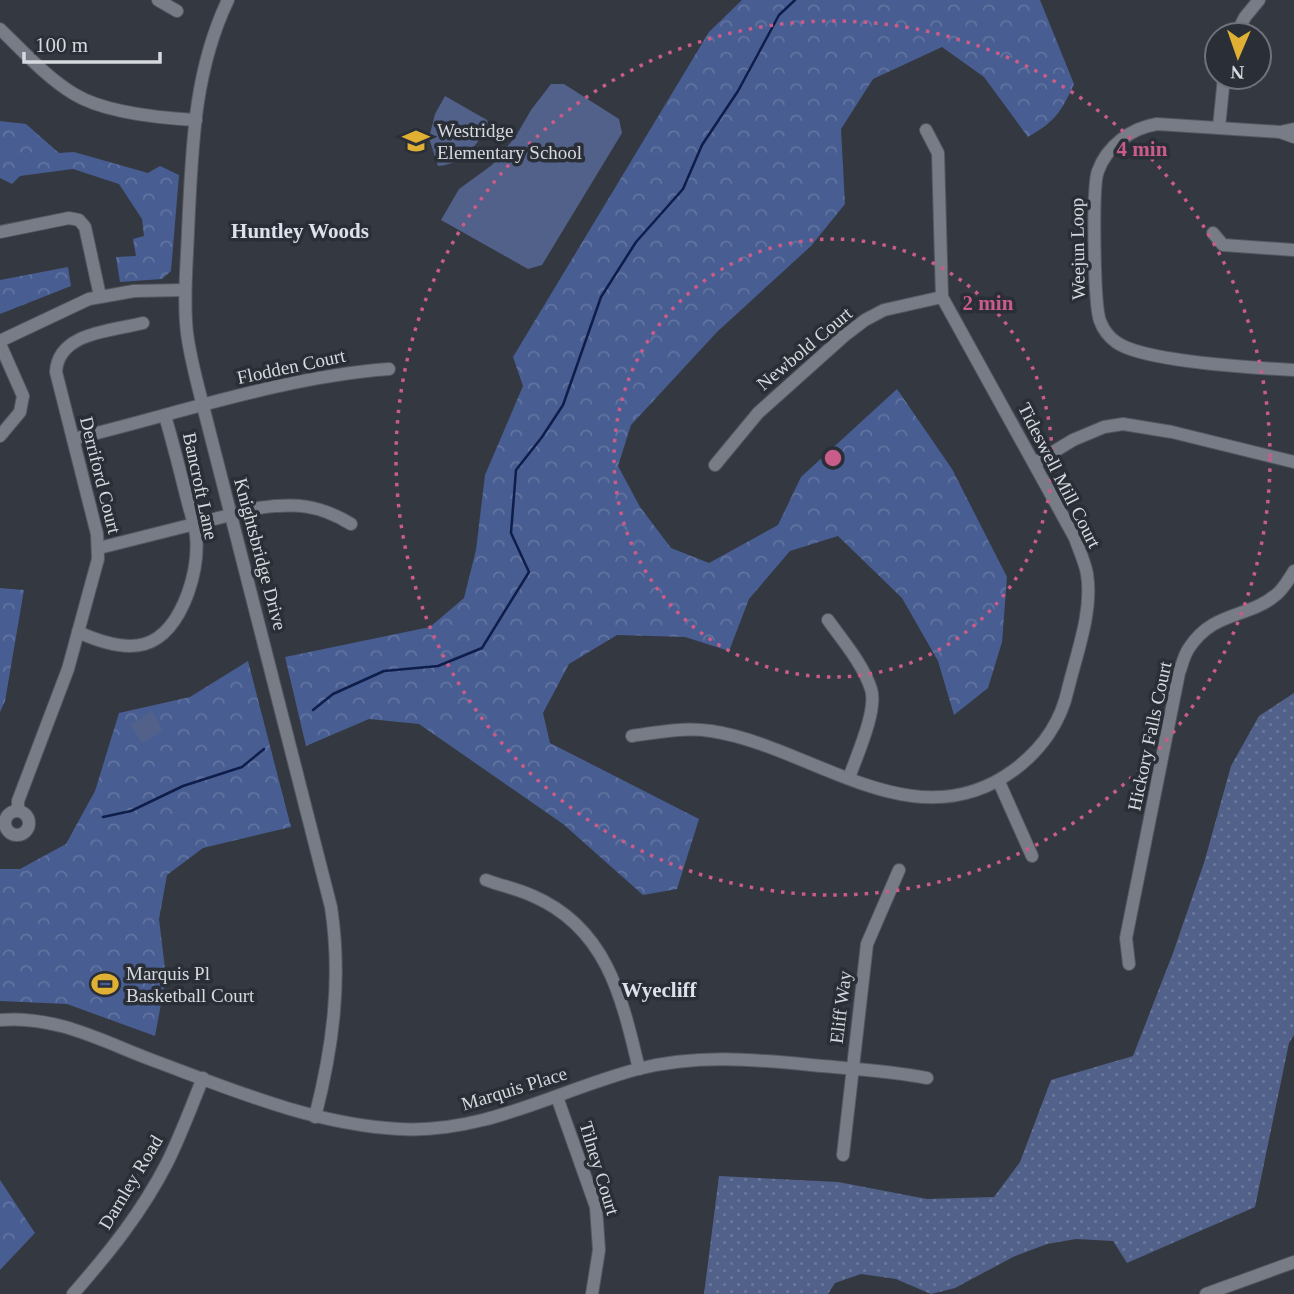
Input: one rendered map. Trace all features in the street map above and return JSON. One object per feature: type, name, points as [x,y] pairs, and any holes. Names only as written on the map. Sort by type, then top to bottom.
[{"type":"street","points":[[158,0],[177,11]]},
{"type":"street","name":"Knightsbridge Drive","points":[[228,0],[208,49],[196,120],[185,290],[187,333],[202,406],[325,876],[334,928],[337,957],[335,1020],[315,1117]]},
{"type":"street","points":[[1243,21],[1259,0]]},
{"type":"street","points":[[0,29],[61,85],[81,98],[118,109],[196,120]]},
{"type":"street","points":[[1219,127],[1223,91]]},
{"type":"street","name":"Weejun Loop","points":[[1294,136],[1280,132],[1219,127],[1157,124],[1143,126],[1121,139],[1103,160],[1094,186],[1097,309],[1100,320],[1113,340],[1123,346],[1151,354],[1223,365],[1294,370]]},
{"type":"street","name":"Weejun Loop","points":[[1280,132],[1294,129]]},
{"type":"street","name":"Tideswell Mill Court","points":[[632,736],[674,730],[711,731],[752,742],[895,794],[939,799],[977,791],[999,782],[1033,756],[1063,712],[1088,601],[1087,573],[1076,538],[942,298],[938,153],[926,130]]},
{"type":"street","points":[[0,232],[69,218],[79,220],[85,227],[100,296]]},
{"type":"street","points":[[1213,233],[1223,245],[1294,250]]},
{"type":"street","points":[[0,436],[20,412],[23,397],[0,343],[54,314],[100,296],[134,291],[185,290]]},
{"type":"street","name":"Newbold Court","points":[[715,465],[758,413],[844,336],[884,310],[942,298]]},
{"type":"street","name":"Derriford Court","points":[[18,811],[68,669],[99,548],[56,372],[59,355],[76,340],[142,323]]},
{"type":"street","name":"Flodden Court","points":[[73,439],[312,379],[389,369]]},
{"type":"street","name":"Bancroft Lane","points":[[78,632],[103,643],[130,647],[150,642],[170,627],[182,608],[194,571],[196,536],[165,416]]},
{"type":"street","points":[[1035,463],[1073,440],[1104,427],[1123,424],[1172,432],[1294,462]]},
{"type":"street","points":[[99,548],[258,508],[297,505],[327,511],[351,524]]},
{"type":"street","name":"Hickory Falls Court","points":[[1129,964],[1126,938],[1179,673],[1187,650],[1215,621],[1264,602],[1279,593],[1294,571]]},
{"type":"street","points":[[828,620],[859,664],[872,691],[870,713],[849,778]]},
{"type":"street","points":[[999,782],[1032,856]]},
{"type":"street","name":"Eliff Way","points":[[843,1155],[867,944],[899,870]]},
{"type":"street","points":[[486,880],[550,904],[585,933],[608,966],[616,985],[639,1069]]},
{"type":"street","name":"Marquis Place","points":[[0,1020],[32,1020],[61,1025],[286,1110],[389,1128],[445,1128],[507,1115],[639,1069],[711,1058],[852,1068],[927,1079]]},
{"type":"street","name":"Darnley Road","points":[[73,1294],[120,1239],[153,1188],[181,1133],[203,1078]]},
{"type":"street","name":"Tilney Court","points":[[556,1097],[596,1207],[599,1250],[592,1294]]},
{"type":"street","points":[[1206,1294],[1294,1262]]},
{"type":"shaded area","points":[[551,84],[564,84],[619,119],[622,133],[542,265],[528,269],[441,220],[459,189],[492,165],[516,136]]},
{"type":"shaded area","points":[[445,96],[487,120],[489,126],[462,158],[438,166],[429,138],[435,114]]},
{"type":"shaded area","points":[[1294,693],[1294,1035],[1289,1043],[1255,1207],[1127,1263],[1113,1241],[1076,1239],[1047,1244],[1013,1257],[955,1288],[931,1294],[896,1279],[861,1274],[835,1283],[828,1294],[704,1294],[719,1176],[838,1182],[927,1199],[994,1197],[1020,1162],[1051,1080],[1133,1056],[1204,863],[1231,766],[1259,716]]},
{"type":"shaded area","points":[[152,711],[163,730],[142,743],[130,725]]},
{"type":"green space","points":[[742,0],[1040,0],[1074,84],[1057,115],[1028,137],[984,77],[942,47],[873,79],[841,129],[845,204],[811,246],[717,332],[631,425],[618,466],[640,507],[671,548],[709,563],[778,525],[801,477],[897,389],[952,469],[1007,577],[1002,642],[988,688],[954,715],[938,661],[902,598],[838,536],[790,551],[749,599],[729,651],[685,637],[617,635],[569,664],[543,713],[550,743],[699,819],[677,889],[643,895],[563,824],[419,724],[369,719],[306,746],[285,657],[430,627],[464,598],[476,550],[485,475],[523,386],[513,357],[709,32]]},
{"type":"green space","points":[[0,121],[26,124],[59,153],[74,152],[148,173],[160,166],[179,175],[171,271],[162,279],[120,282],[116,257],[136,256],[133,239],[144,236],[142,219],[119,184],[73,169],[20,176],[12,184],[0,178]]},
{"type":"green space","points":[[68,267],[71,286],[0,314],[0,280]]},
{"type":"green space","points":[[0,588],[24,590],[5,701],[0,712]]},
{"type":"green space","points":[[248,661],[291,827],[203,848],[167,875],[159,919],[166,977],[155,1036],[67,1004],[0,1001],[0,869],[20,869],[66,844],[95,791],[119,713],[190,697]]},
{"type":"green space","points":[[0,1180],[35,1233],[0,1270]]},
{"type":"waterway","points":[[313,710],[333,694],[384,671],[438,666],[482,648],[529,572],[511,533],[516,470],[563,405],[601,297],[636,242],[683,189],[702,145],[738,91],[779,15],[795,0]]},
{"type":"waterway","points":[[103,817],[131,811],[183,786],[242,767],[264,749]]},
{"type":"place","name":"Westridge Elementary School","points":[[416,141]]},
{"type":"place","name":"Marquis Pl Basketball Court","points":[[105,984]]},
{"type":"district","name":"Huntley Woods","points":[[300,231]]},
{"type":"district","name":"Wyecliff","points":[[659,990]]}]
